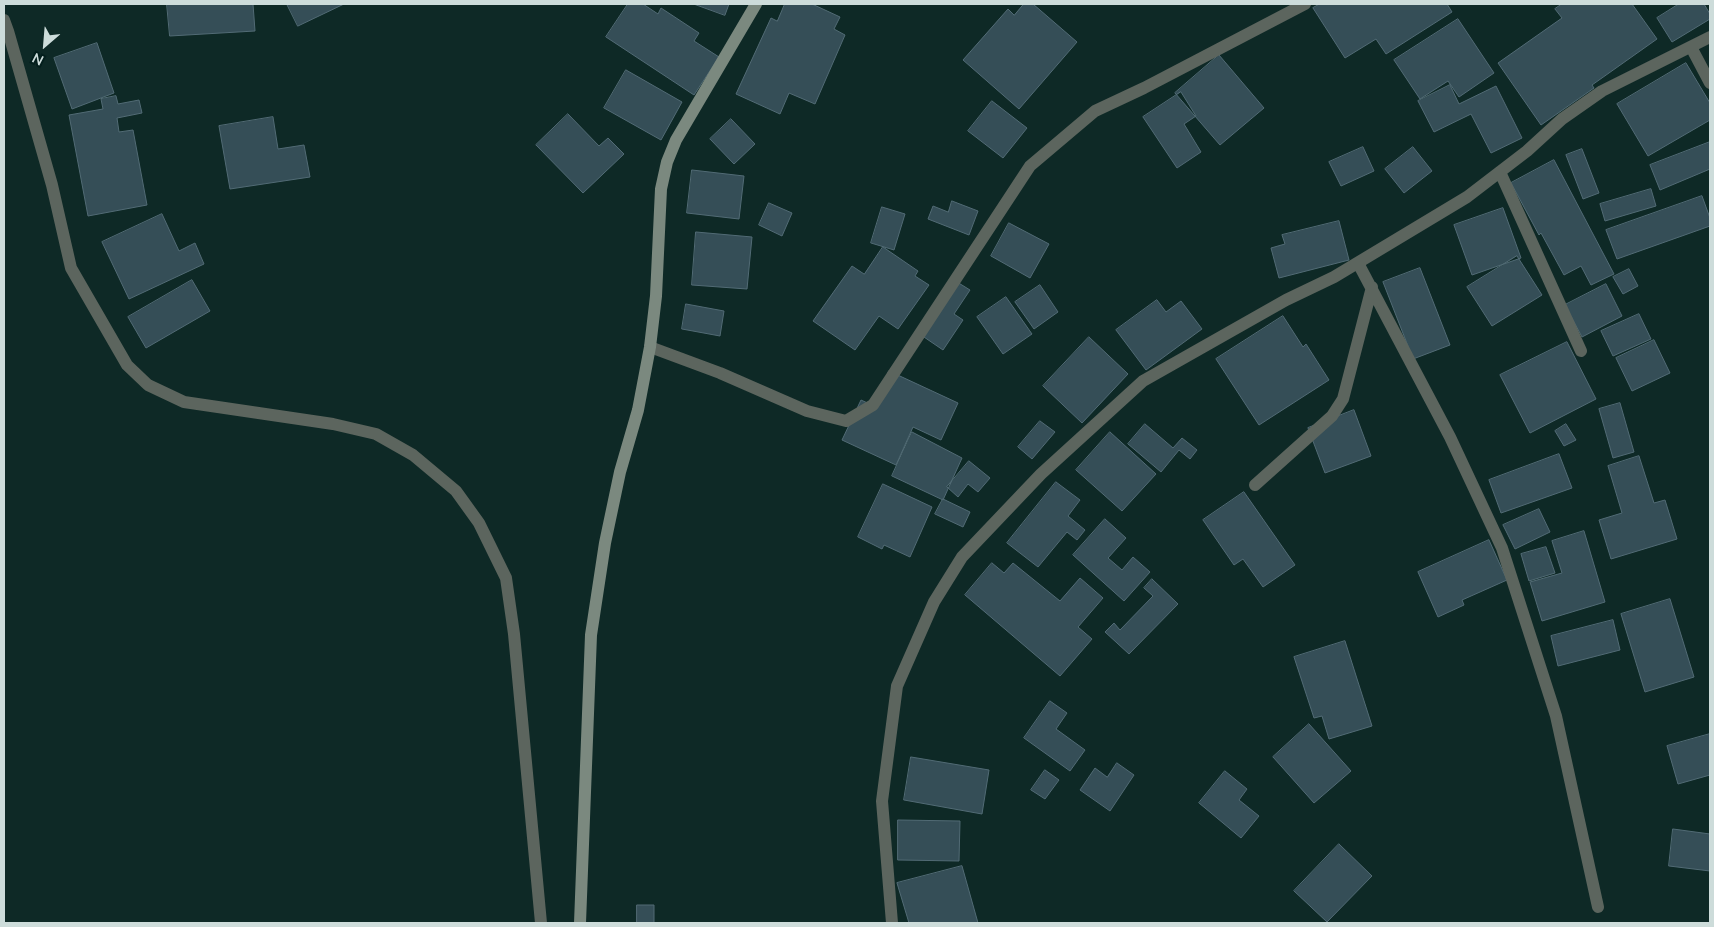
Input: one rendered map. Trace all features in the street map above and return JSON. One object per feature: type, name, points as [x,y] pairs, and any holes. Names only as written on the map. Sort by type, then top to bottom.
[{"type":"street","points":[[580,923],[591,635],[605,543],[620,472],[638,410],[650,348],[656,296],[660,190],[667,162],[676,140],[756,4]]},
{"type":"street","points":[[650,348],[720,373],[806,411],[846,422],[873,405],[1030,166],[1095,111],[1144,88],[1305,4]]},
{"type":"street","points":[[4,20],[39,137],[71,268],[126,365],[148,385],[184,402],[333,424],[376,434],[413,455],[456,491],[479,523],[506,578],[514,634],[541,923]]},
{"type":"street","points":[[892,923],[882,801],[897,686],[934,602],[962,557],[1040,474],[1143,381],[1286,300],[1334,277],[1467,197],[1527,151],[1562,119],[1602,91],[1710,37]]},
{"type":"street","points":[[1691,47],[1710,84]]},
{"type":"street","points":[[1500,172],[1581,350]]},
{"type":"street","points":[[1358,263],[1450,437],[1502,548],[1556,716],[1598,906]]},
{"type":"street","points":[[1255,485],[1332,416],[1343,400],[1372,287]]},
{"type":"building","points":[[167,4],[253,4],[255,31],[170,36]]},
{"type":"building","points":[[287,4],[344,4],[298,26]]},
{"type":"building","points":[[628,4],[643,4],[658,14],[661,8],[699,33],[694,41],[719,57],[694,95],[606,37]]},
{"type":"building","points":[[694,4],[729,4],[725,15]]},
{"type":"building","points":[[785,4],[812,4],[840,17],[834,29],[845,35],[815,104],[789,93],[780,114],[736,94],[771,18],[777,21]]},
{"type":"building","points":[[1024,4],[1033,4],[1077,42],[1019,109],[963,60],[1008,9],[1014,15]]},
{"type":"building","points":[[1320,4],[1447,4],[1452,12],[1386,54],[1376,39],[1345,58],[1313,8]]},
{"type":"building","points":[[1562,4],[1632,4],[1657,39],[1592,85],[1594,88],[1541,125],[1498,63],[1562,18],[1555,9]]},
{"type":"building","points":[[1679,4],[1704,4],[1710,14],[1710,19],[1672,42],[1657,18]]},
{"type":"building","points":[[1458,19],[1494,73],[1459,97],[1448,81],[1420,99],[1394,60]]},
{"type":"building","points":[[97,43],[114,93],[72,109],[54,58]]},
{"type":"building","points":[[1219,55],[1264,108],[1220,145],[1175,93]]},
{"type":"building","points":[[1686,63],[1710,103],[1710,120],[1648,156],[1617,104]]},
{"type":"building","points":[[626,70],[682,102],[661,140],[604,108]]},
{"type":"building","points":[[1450,85],[1459,104],[1496,86],[1522,138],[1491,153],[1471,114],[1434,132],[1418,101]]},
{"type":"building","points":[[1181,92],[1196,116],[1184,124],[1201,152],[1177,168],[1143,117]]},
{"type":"building","points":[[116,96],[118,104],[139,100],[142,113],[117,118],[119,132],[133,130],[147,205],[88,216],[69,115],[103,109],[101,99]]},
{"type":"building","points":[[992,101],[1027,128],[1003,158],[968,131]]},
{"type":"building","points":[[568,114],[599,146],[608,138],[624,154],[583,193],[536,145]]},
{"type":"building","points":[[273,117],[278,149],[304,145],[310,177],[230,189],[219,126]]},
{"type":"building","points":[[731,119],[755,144],[734,164],[710,139]]},
{"type":"building","points":[[1710,142],[1710,169],[1660,190],[1650,165]]},
{"type":"building","points":[[1363,147],[1374,171],[1341,186],[1329,162]]},
{"type":"building","points":[[1413,147],[1432,171],[1404,193],[1385,169]]},
{"type":"building","points":[[1582,149],[1599,193],[1583,199],[1566,155]]},
{"type":"building","points":[[1554,160],[1614,274],[1591,285],[1581,266],[1564,275],[1541,233],[1539,235],[1511,183]]},
{"type":"building","points":[[692,170],[744,176],[739,219],[687,213]]},
{"type":"building","points":[[1651,189],[1656,206],[1605,221],[1600,204]]},
{"type":"building","points":[[1702,196],[1710,218],[1710,226],[1617,259],[1606,230]]},
{"type":"building","points":[[952,201],[978,211],[969,235],[928,219],[933,206],[948,212]]},
{"type":"building","points":[[769,203],[792,213],[782,236],[759,225]]},
{"type":"building","points":[[882,207],[905,214],[894,250],[871,243]]},
{"type":"building","points":[[1503,208],[1521,258],[1472,275],[1454,225]]},
{"type":"building","points":[[162,214],[179,251],[195,243],[204,264],[129,299],[102,242]]},
{"type":"building","points":[[1339,221],[1349,260],[1279,278],[1271,248],[1285,244],[1282,235]]},
{"type":"building","points":[[1009,223],[1049,244],[1030,278],[991,256]]},
{"type":"building","points":[[696,232],[752,237],[747,289],[692,285]]},
{"type":"building","points":[[883,247],[918,271],[915,276],[929,285],[898,329],[879,316],[855,350],[813,321],[852,266],[864,274]]},
{"type":"building","points":[[1517,256],[1542,295],[1492,326],[1467,287]]},
{"type":"building","points":[[1420,268],[1450,345],[1413,359],[1383,282]]},
{"type":"building","points":[[1629,269],[1638,286],[1623,294],[1613,277]]},
{"type":"building","points":[[192,280],[210,311],[146,348],[128,317]]},
{"type":"building","points":[[957,282],[970,290],[954,314],[963,320],[943,350],[921,335]]},
{"type":"building","points":[[1606,284],[1622,316],[1582,337],[1565,305]]},
{"type":"building","points":[[1040,285],[1058,312],[1034,329],[1015,302]]},
{"type":"building","points":[[1006,297],[1032,334],[1003,354],[977,317]]},
{"type":"building","points":[[1157,300],[1166,312],[1181,301],[1202,329],[1146,370],[1116,330]]},
{"type":"building","points":[[686,304],[724,311],[720,336],[682,329]]},
{"type":"building","points":[[1639,314],[1651,339],[1613,356],[1601,331]]},
{"type":"building","points":[[1283,316],[1303,347],[1306,344],[1329,380],[1259,425],[1216,359]]},
{"type":"building","points":[[1089,337],[1128,374],[1082,423],[1043,386]]},
{"type":"building","points":[[1654,340],[1670,373],[1632,391],[1616,358]]},
{"type":"building","points":[[1567,342],[1596,399],[1530,433],[1500,375]]},
{"type":"building","points":[[889,371],[958,403],[941,440],[913,427],[896,465],[842,440],[861,400],[874,406]]},
{"type":"building","points":[[1620,403],[1634,452],[1613,458],[1599,409]]},
{"type":"building","points":[[1354,410],[1371,456],[1325,473],[1308,428]]},
{"type":"building","points":[[1040,421],[1055,432],[1032,459],[1018,447]]},
{"type":"building","points":[[1145,424],[1173,448],[1182,438],[1197,450],[1190,459],[1179,450],[1161,472],[1128,444]]},
{"type":"building","points":[[1566,424],[1576,440],[1564,446],[1555,431]]},
{"type":"building","points":[[912,432],[962,458],[943,500],[892,476]]},
{"type":"building","points":[[1110,432],[1156,474],[1122,511],[1076,470]]},
{"type":"building","points":[[1559,454],[1572,488],[1501,513],[1489,480]]},
{"type":"building","points":[[1639,456],[1654,503],[1665,500],[1677,539],[1611,559],[1599,520],[1622,513],[1608,466]]},
{"type":"building","points":[[969,461],[990,478],[978,492],[968,484],[958,497],[947,487]]},
{"type":"building","points":[[1056,482],[1080,500],[1068,516],[1085,530],[1077,540],[1067,532],[1038,567],[1007,543]]},
{"type":"building","points":[[883,484],[932,507],[910,557],[884,545],[882,549],[858,537]]},
{"type":"building","points":[[1244,492],[1295,565],[1263,587],[1243,559],[1234,565],[1203,520]]},
{"type":"building","points":[[943,499],[970,512],[963,527],[935,514]]},
{"type":"building","points":[[1539,509],[1550,532],[1515,549],[1503,525]]},
{"type":"building","points":[[1105,519],[1126,538],[1108,558],[1122,570],[1133,557],[1150,572],[1124,601],[1073,555]]},
{"type":"building","points":[[1584,531],[1605,602],[1542,621],[1530,582],[1562,573],[1552,541]]},
{"type":"building","points":[[1489,540],[1507,580],[1462,600],[1464,605],[1438,617],[1418,572]]},
{"type":"building","points":[[1546,547],[1555,573],[1529,581],[1521,554]]},
{"type":"building","points":[[992,563],[1004,573],[1013,563],[1060,601],[1080,578],[1103,598],[1078,627],[1092,639],[1060,676],[965,595]]},
{"type":"building","points":[[1152,579],[1178,604],[1129,654],[1105,632],[1114,623],[1120,630],[1153,596],[1144,588]]},
{"type":"building","points":[[1670,599],[1694,677],[1645,692],[1621,614]]},
{"type":"building","points":[[1613,620],[1620,650],[1558,666],[1551,636]]},
{"type":"building","points":[[1345,641],[1372,726],[1329,739],[1322,716],[1314,718],[1294,657]]},
{"type":"building","points":[[1050,701],[1067,713],[1056,729],[1085,750],[1070,771],[1024,738]]},
{"type":"building","points":[[1309,724],[1351,771],[1314,803],[1273,757]]},
{"type":"building","points":[[1710,734],[1710,775],[1678,784],[1667,746]]},
{"type":"building","points":[[911,757],[989,770],[982,814],[904,800]]},
{"type":"building","points":[[1117,763],[1134,775],[1110,811],[1080,790],[1095,768],[1107,777]]},
{"type":"building","points":[[1045,770],[1059,780],[1045,799],[1031,790]]},
{"type":"building","points":[[1225,771],[1247,789],[1239,800],[1259,816],[1241,838],[1199,803]]},
{"type":"building","points":[[898,820],[960,821],[959,861],[898,860]]},
{"type":"building","points":[[1673,829],[1710,834],[1710,871],[1669,866]]},
{"type":"building","points":[[1339,844],[1372,876],[1327,922],[1294,891]]},
{"type":"building","points":[[962,866],[978,923],[909,923],[897,883]]},
{"type":"building","points":[[637,905],[654,905],[654,923],[637,923]]}]
